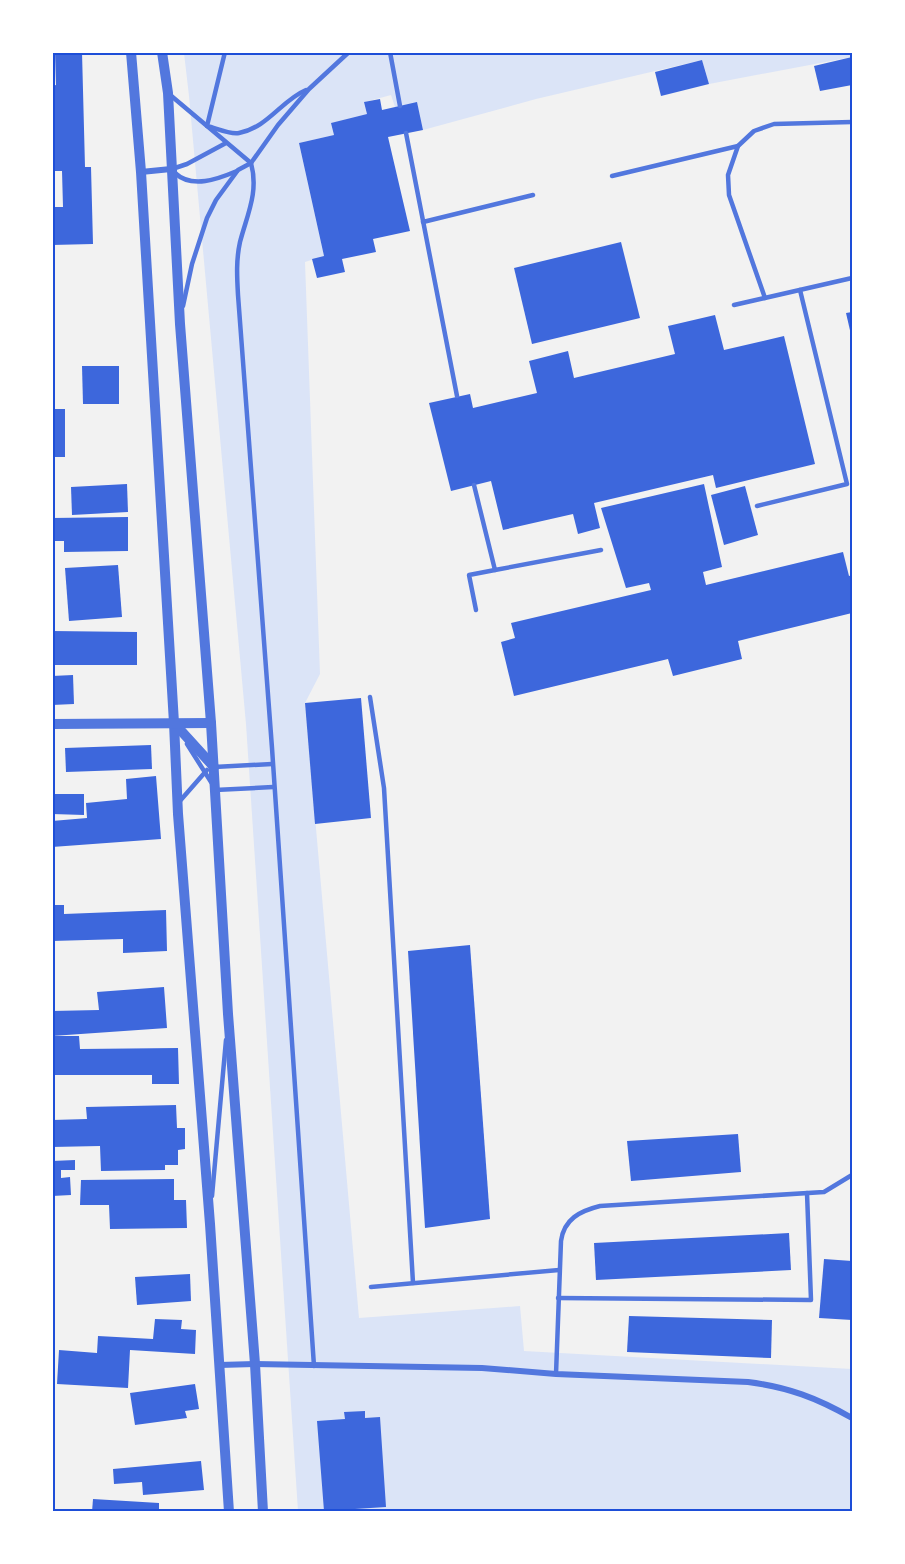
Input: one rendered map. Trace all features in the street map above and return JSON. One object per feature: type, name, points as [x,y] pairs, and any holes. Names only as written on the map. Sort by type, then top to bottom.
[{"type":"street","points":[[131,52],[141,172],[177,803],[210,1224],[229,1512]]},
{"type":"street","points":[[162,52],[168,93],[180,324],[211,723],[209,769],[215,790],[228,1014],[255,1364],[263,1512]]},
{"type":"street","points":[[141,172],[171,169]]},
{"type":"street","points":[[174,723],[209,769]]},
{"type":"street","points":[[52,724],[211,723]]},
{"type":"street","points":[[219,1365],[482,1368],[556,1374],[748,1382],[773,1385],[814,1397],[852,1418]]},
{"type":"lane","points":[[207,126],[225,52]]},
{"type":"lane","points":[[226,143],[187,164],[171,169],[179,177],[193,182],[214,179],[251,164],[278,125],[309,89],[349,52]]},
{"type":"lane","points":[[390,52],[400,106]]},
{"type":"lane","points":[[207,126],[238,134],[260,124],[295,95],[309,89]]},
{"type":"lane","points":[[168,93],[251,164],[254,175],[252,205],[241,241],[237,270],[314,1366]]},
{"type":"lane","points":[[765,298],[729,195],[728,175],[738,146],[754,131],[774,124],[852,123]]},
{"type":"lane","points":[[406,133],[457,396]]},
{"type":"lane","points":[[612,176],[738,146]]},
{"type":"lane","points":[[180,324],[192,264],[207,218],[216,200],[238,170]]},
{"type":"lane","points":[[423,222],[533,195]]},
{"type":"lane","points":[[734,305],[852,278]]},
{"type":"lane","points":[[757,506],[847,484],[801,290]]},
{"type":"lane","points":[[474,485],[495,570]]},
{"type":"lane","points":[[476,610],[469,575],[601,550]]},
{"type":"lane","points":[[370,697],[384,788],[413,1283]]},
{"type":"lane","points":[[177,803],[209,769],[272,764]]},
{"type":"lane","points":[[215,790],[273,787]]},
{"type":"lane","points":[[210,1224],[228,1014]]},
{"type":"lane","points":[[556,1374],[561,1241],[564,1228],[574,1216],[600,1206],[824,1192],[852,1175]]},
{"type":"lane","points":[[558,1298],[811,1300],[807,1193]]},
{"type":"lane","points":[[371,1287],[559,1270]]},
{"type":"shaded area","points":[[184,53],[852,53],[852,57],[709,84],[702,60],[536,99],[423,130],[417,103],[395,107],[391,95],[365,102],[367,114],[332,123],[334,135],[299,143],[324,256],[305,262],[320,674],[305,703],[359,1318],[520,1306],[524,1351],[852,1369],[852,1511],[298,1511],[246,724]]},
{"type":"building","points":[[55,52],[82,52],[85,167],[91,167],[93,244],[52,245],[52,207],[63,207],[62,171],[52,171],[52,86],[56,85]]},
{"type":"building","points":[[852,57],[852,85],[820,91],[814,66]]},
{"type":"building","points":[[702,60],[709,84],[661,96],[655,72]]},
{"type":"building","points":[[380,99],[382,110],[417,102],[423,130],[388,137],[410,231],[373,239],[376,252],[342,259],[345,272],[317,278],[312,259],[324,256],[299,143],[334,135],[331,123],[367,114],[364,102]]},
{"type":"building","points":[[621,242],[640,318],[532,344],[514,268]]},
{"type":"building","points":[[852,312],[852,339],[846,313]]},
{"type":"building","points":[[715,315],[724,350],[784,336],[815,464],[716,488],[713,475],[594,503],[600,528],[578,534],[573,514],[503,530],[491,481],[451,491],[429,403],[470,394],[473,408],[537,393],[529,361],[568,351],[574,378],[675,354],[668,326]]},
{"type":"building","points":[[82,366],[119,366],[119,404],[83,404]]},
{"type":"building","points":[[52,409],[65,409],[65,457],[52,457]]},
{"type":"building","points":[[127,484],[128,512],[72,515],[71,487]]},
{"type":"building","points":[[704,484],[722,567],[703,572],[706,585],[843,552],[849,576],[852,575],[852,613],[738,641],[742,659],[673,676],[668,659],[514,696],[501,642],[515,638],[511,623],[651,590],[649,583],[626,588],[601,508]]},
{"type":"building","points":[[745,486],[758,535],[724,545],[711,495]]},
{"type":"building","points":[[128,517],[128,551],[64,552],[64,541],[52,541],[52,518]]},
{"type":"building","points":[[118,565],[122,617],[69,621],[65,568]]},
{"type":"building","points":[[52,631],[137,632],[137,665],[52,665]]},
{"type":"building","points":[[73,675],[74,704],[52,705],[52,676]]},
{"type":"building","points":[[361,698],[371,818],[315,824],[305,703]]},
{"type":"building","points":[[151,745],[152,769],[66,772],[65,748]]},
{"type":"building","points":[[156,776],[161,839],[52,847],[52,821],[87,818],[86,803],[127,799],[126,779]]},
{"type":"building","points":[[52,794],[84,794],[84,815],[52,814]]},
{"type":"building","points":[[52,905],[64,905],[64,914],[166,910],[167,951],[123,953],[123,939],[52,941]]},
{"type":"building","points":[[470,945],[490,1219],[425,1228],[408,951]]},
{"type":"building","points":[[164,987],[167,1028],[52,1036],[52,1011],[99,1010],[97,992]]},
{"type":"building","points":[[52,1036],[79,1036],[80,1049],[178,1048],[179,1084],[152,1084],[152,1075],[52,1075]]},
{"type":"building","points":[[176,1105],[177,1128],[185,1128],[185,1149],[178,1150],[178,1165],[165,1165],[165,1170],[101,1171],[100,1146],[52,1147],[52,1120],[87,1119],[86,1107]]},
{"type":"building","points":[[738,1134],[741,1172],[631,1181],[627,1141]]},
{"type":"building","points":[[75,1160],[75,1170],[61,1170],[61,1178],[70,1177],[71,1195],[52,1196],[52,1161]]},
{"type":"building","points":[[174,1179],[174,1200],[186,1200],[187,1228],[110,1229],[109,1205],[80,1205],[81,1180]]},
{"type":"building","points":[[789,1233],[791,1270],[596,1280],[594,1243]]},
{"type":"building","points":[[824,1259],[852,1261],[852,1320],[819,1318]]},
{"type":"building","points":[[190,1274],[191,1301],[137,1305],[135,1277]]},
{"type":"building","points":[[629,1316],[772,1320],[771,1358],[627,1352]]},
{"type":"building","points":[[155,1319],[182,1320],[181,1329],[196,1330],[195,1354],[130,1350],[128,1388],[57,1384],[59,1350],[97,1353],[98,1336],[153,1339]]},
{"type":"building","points":[[195,1384],[199,1409],[185,1411],[187,1418],[135,1425],[130,1393]]},
{"type":"building","points":[[365,1411],[365,1418],[380,1417],[386,1507],[324,1511],[317,1421],[345,1419],[344,1412]]},
{"type":"building","points":[[201,1461],[204,1490],[143,1495],[142,1482],[114,1484],[113,1469]]},
{"type":"building","points":[[93,1499],[159,1503],[159,1512],[92,1512]]}]
